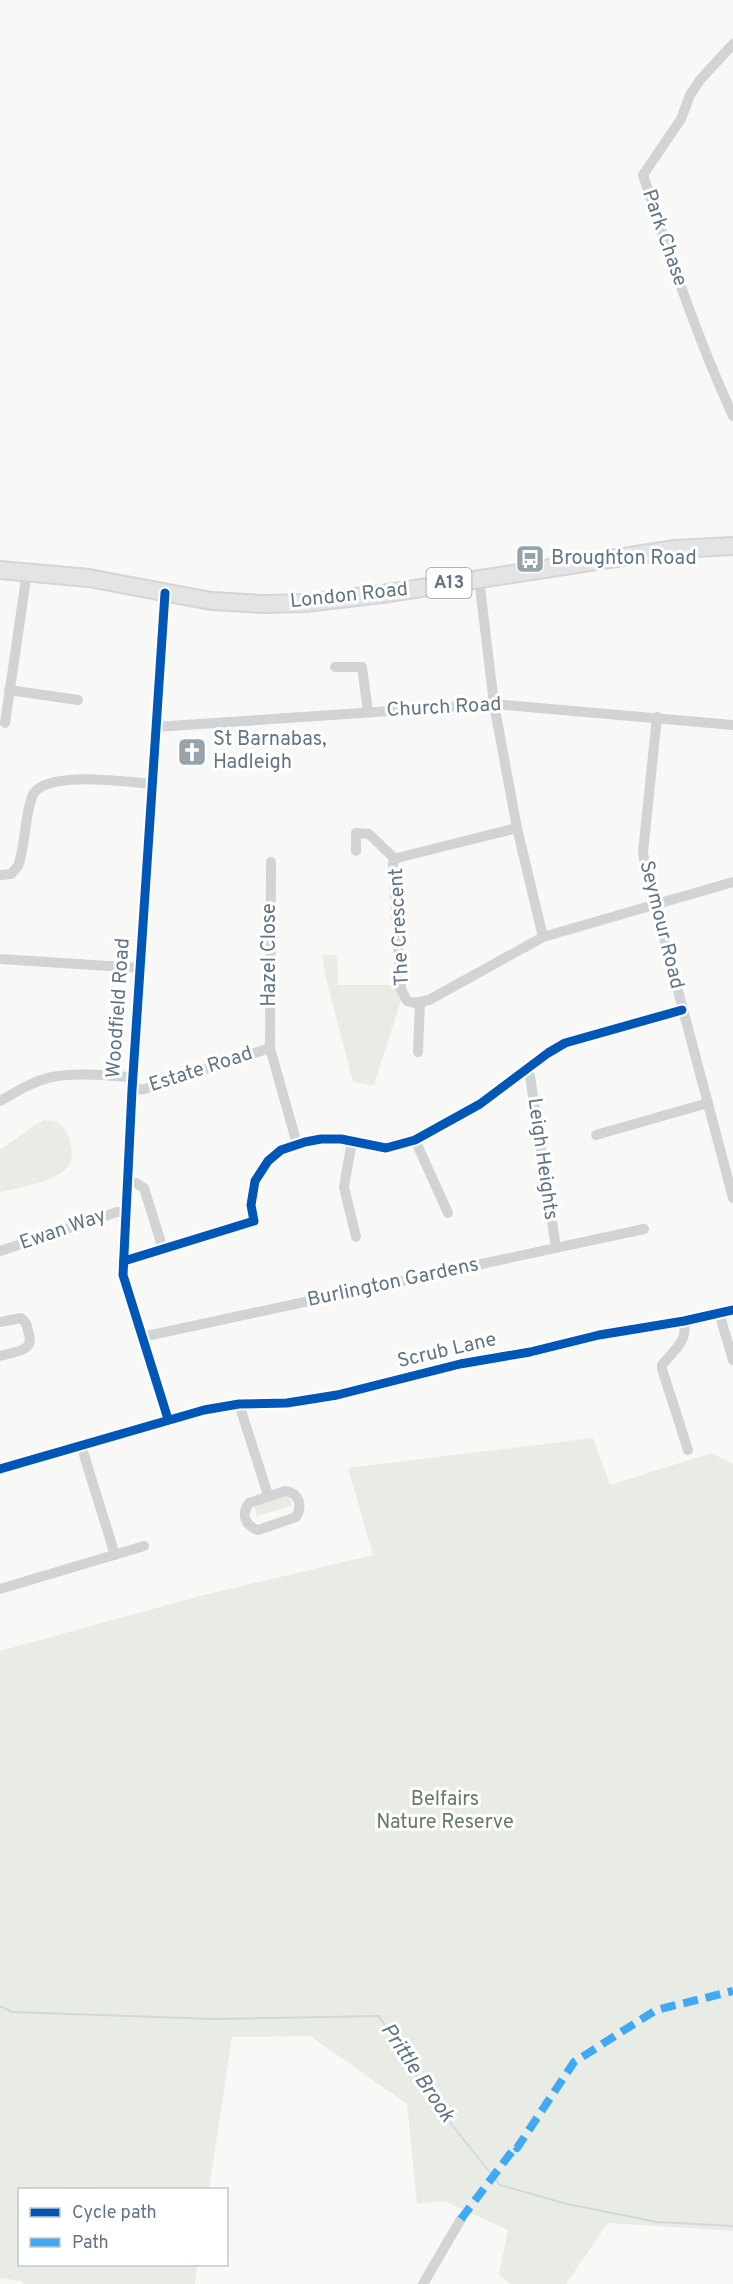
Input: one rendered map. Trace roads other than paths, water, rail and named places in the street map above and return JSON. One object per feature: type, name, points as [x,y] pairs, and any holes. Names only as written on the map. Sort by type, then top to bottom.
[{"type":"main road","name":"London Road","points":[[0,570],[89,578],[231,603],[306,603],[382,594],[675,549],[733,546]]},
{"type":"street","name":"Park Chase","points":[[733,44],[699,80],[690,95],[681,119],[643,175],[680,284],[733,416]]},
{"type":"street","points":[[4,723],[27,572]]},
{"type":"street","points":[[479,579],[494,704],[518,828],[543,937]]},
{"type":"street","name":"Woodfield Road","points":[[165,593],[132,1090],[123,1275],[168,1419]]},
{"type":"street","points":[[335,667],[362,667],[368,712]]},
{"type":"street","points":[[9,690],[78,700]]},
{"type":"street","name":"Church Road","points":[[155,727],[494,704],[733,725]]},
{"type":"street","name":"Seymour Road","points":[[657,717],[643,852],[654,905],[733,1198]]},
{"type":"street","points":[[0,875],[11,874],[18,866],[32,796],[39,786],[47,782],[86,779],[152,784]]},
{"type":"street","name":"The Crescent","points":[[518,828],[395,860],[393,863],[401,989],[407,1001],[420,1002],[429,999],[543,937],[733,882]]},
{"type":"street","points":[[356,850],[356,834],[369,834],[395,860]]},
{"type":"street","name":"Hazel Close","points":[[271,862],[270,1048],[297,1144]]},
{"type":"street","points":[[0,959],[140,968]]},
{"type":"street","points":[[418,1052],[420,1002]]},
{"type":"street","points":[[124,1261],[254,1221],[251,1197],[258,1174],[274,1155],[297,1144],[321,1139],[352,1141],[386,1148],[415,1140],[480,1104],[565,1043],[682,1010]]},
{"type":"street","name":"Estate Road","points":[[132,1090],[145,1089],[270,1048]]},
{"type":"street","name":"Leigh Heights","points":[[526,1070],[530,1076],[556,1248]]},
{"type":"street","points":[[0,1101],[52,1077],[72,1075],[133,1077]]},
{"type":"street","points":[[596,1135],[708,1103]]},
{"type":"street","points":[[415,1140],[448,1214]]},
{"type":"street","points":[[352,1141],[344,1187],[356,1237]]},
{"type":"street","points":[[128,1181],[144,1188],[163,1249]]},
{"type":"street","name":"Ewan Way","points":[[0,1251],[117,1212],[126,1212]]},
{"type":"street","name":"Burlington Gardens","points":[[142,1337],[644,1229]]},
{"type":"street","name":"Scrub Lane","points":[[0,1469],[168,1419],[238,1404],[288,1403],[337,1395],[460,1364],[530,1352],[599,1335],[684,1321],[733,1310]]},
{"type":"street","points":[[719,1313],[733,1360]]},
{"type":"street","points":[[0,1321],[21,1318],[26,1322],[31,1338],[26,1348],[0,1356]]},
{"type":"street","points":[[684,1321],[685,1336],[662,1365],[662,1369],[688,1450]]},
{"type":"street","points":[[238,1404],[268,1495]]},
{"type":"street","points":[[81,1445],[115,1555]]},
{"type":"street","points":[[285,1491],[293,1493],[300,1503],[298,1514],[293,1519],[258,1530],[245,1520],[245,1509],[249,1503],[268,1495],[285,1491]]},
{"type":"street","points":[[0,1589],[144,1546]]},
{"type":"street","points":[[423,2284],[461,2218]]},
{"type":"waterway","name":"Prittle Brook","points":[[0,2006],[12,2012],[214,2019],[379,2016],[428,2095],[500,2185],[567,2204],[657,2222],[733,2226]]},
{"type":"place","name":"Broughton Road","points":[[530,559]]},
{"type":"place","name":"St Barnabas, Hadleigh","points":[[192,752]]},
{"type":"park label","name":"Belfairs Nature Reserve","points":[[445,1812]]}]
